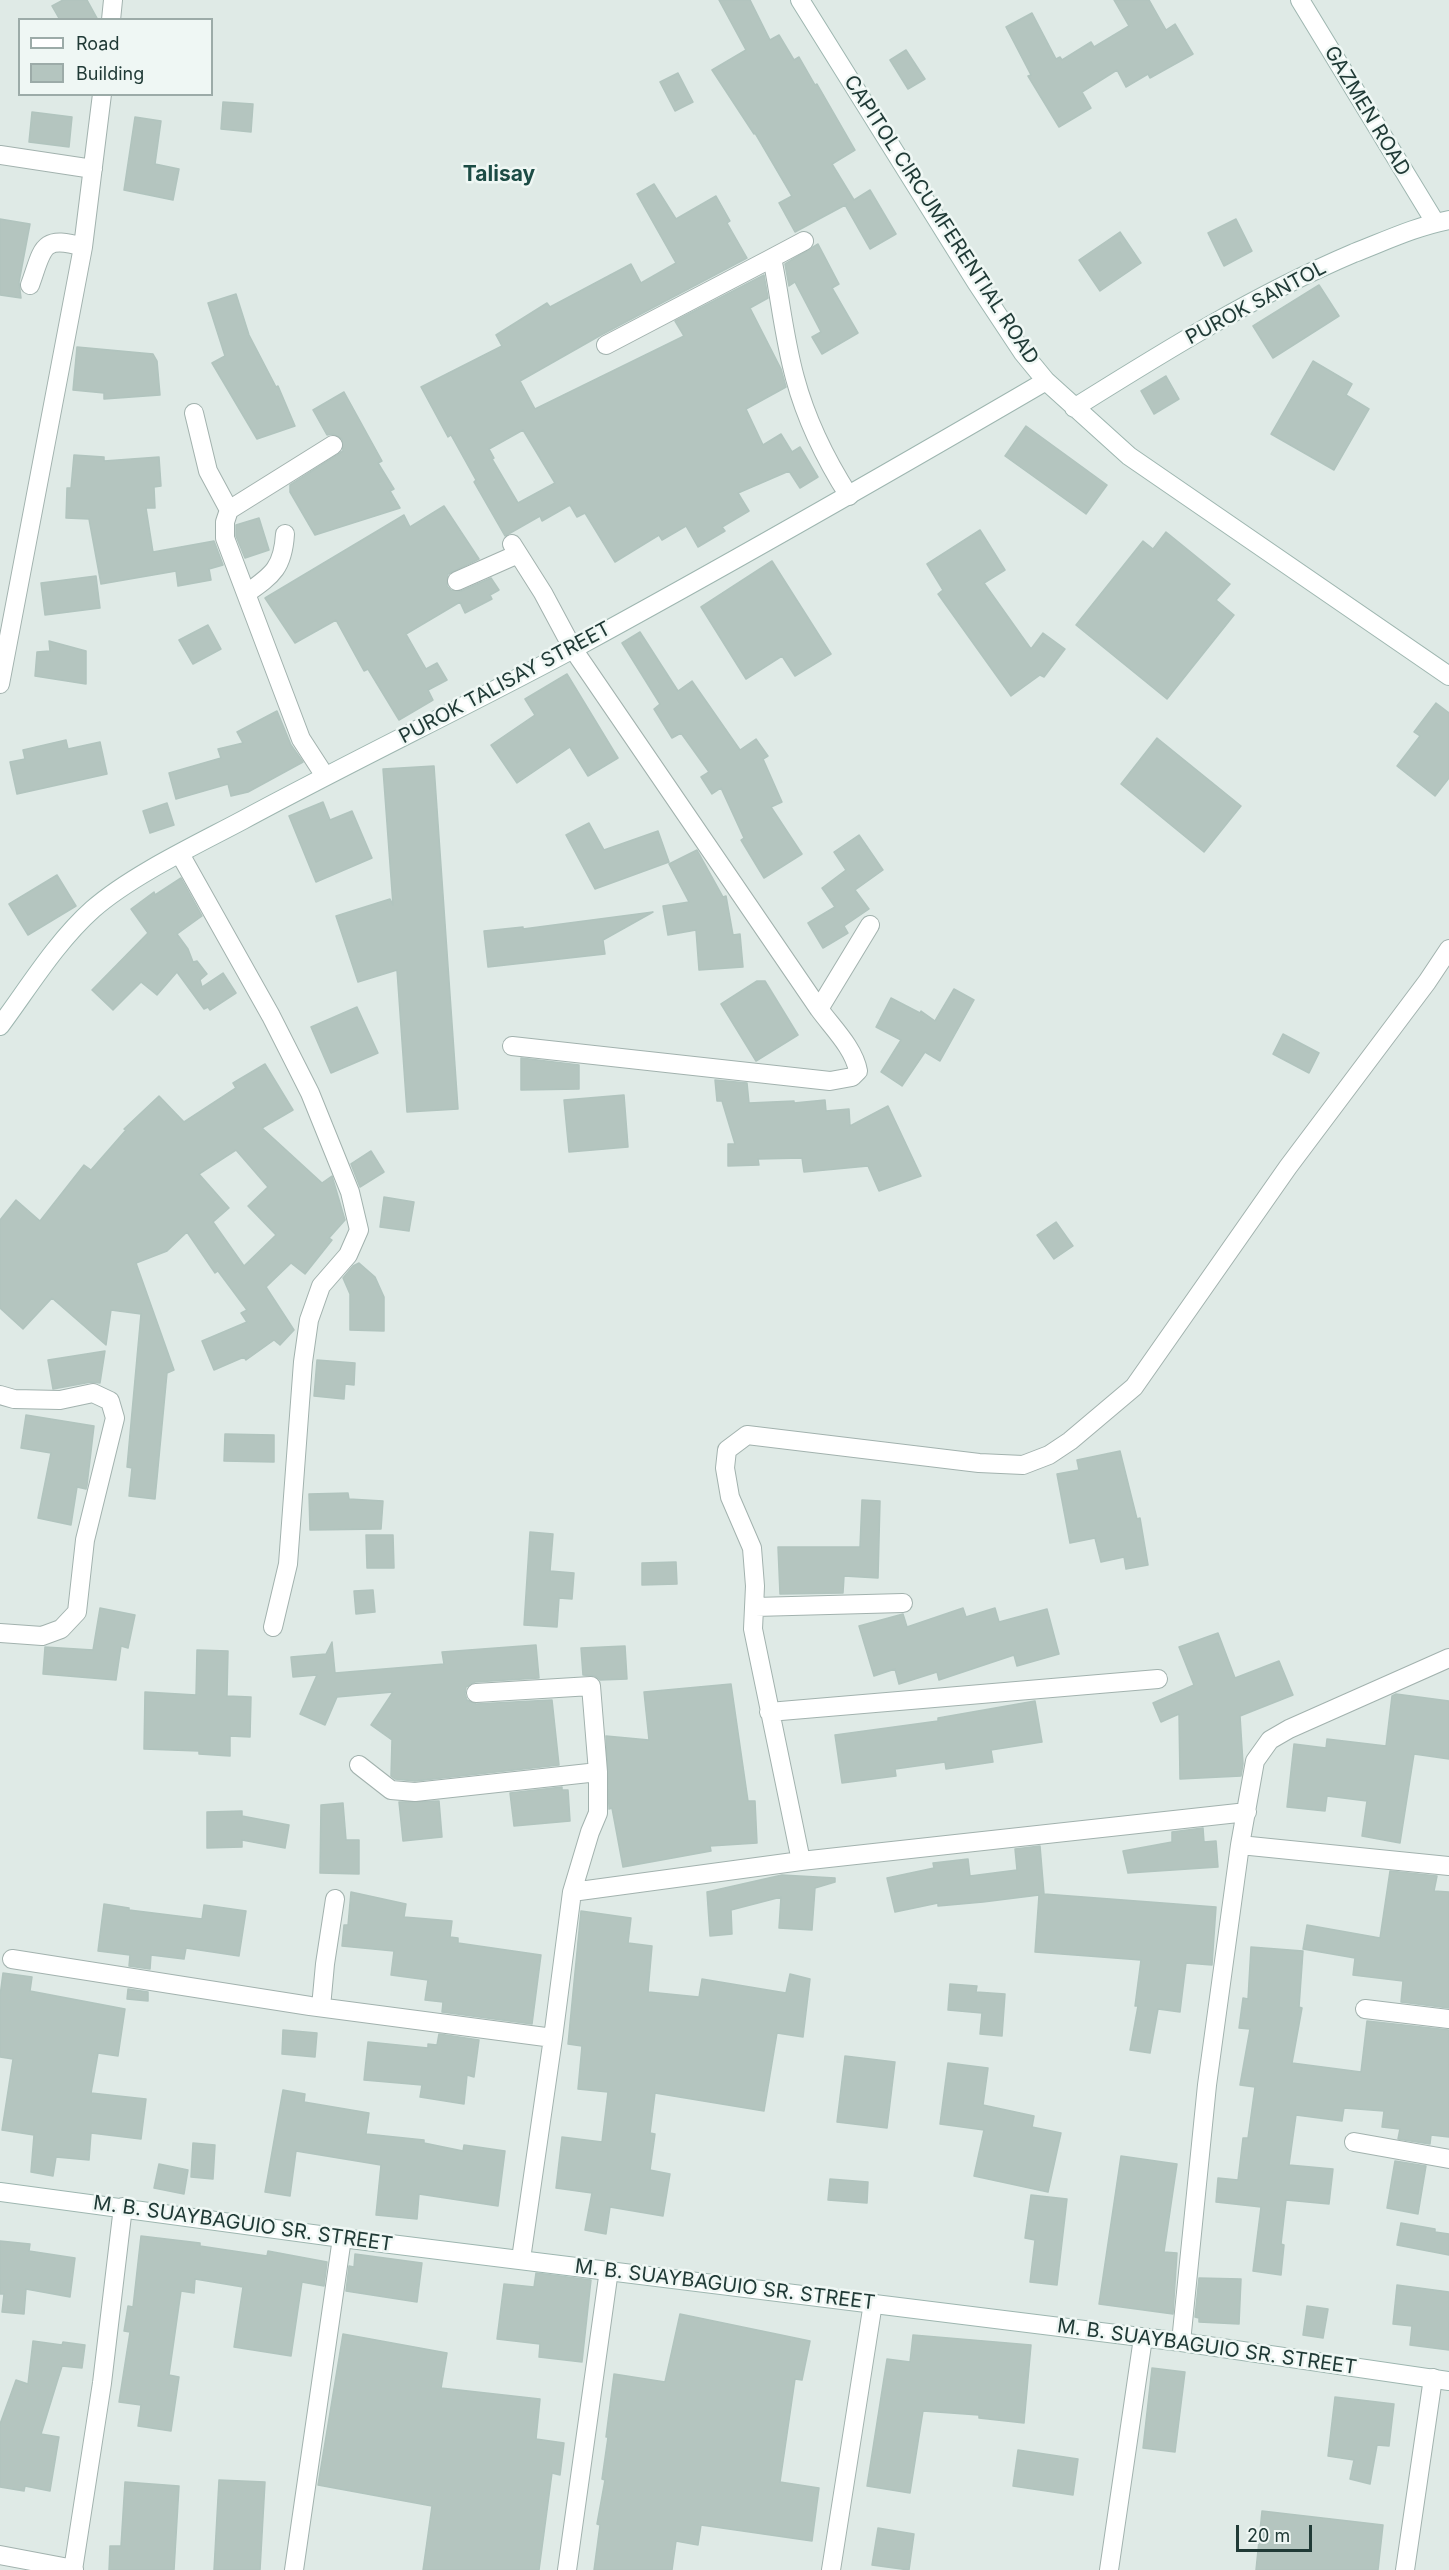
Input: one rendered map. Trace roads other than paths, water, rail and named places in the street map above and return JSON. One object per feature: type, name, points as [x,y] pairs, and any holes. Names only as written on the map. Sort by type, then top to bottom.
[{"type":"street","points":[[111,18],[113,0]]},
{"type":"street","name":"CAPITOL CIRCUMFERENTIAL ROAD","points":[[800,0],[976,282],[1023,353],[1046,381],[1130,456],[1172,487],[1449,676]]},
{"type":"street","name":"GAZMEN ROAD","points":[[1300,0],[1442,221]]},
{"type":"street","points":[[0,684],[83,247],[102,96]]},
{"type":"street","points":[[0,155],[93,169]]},
{"type":"street","name":"PUROK SANTOL","points":[[1074,408],[1260,296],[1337,261],[1442,221]]},
{"type":"street","points":[[30,285],[44,248],[53,242],[65,241],[83,247]]},
{"type":"street","points":[[606,345],[804,241]]},
{"type":"street","points":[[772,258],[786,337],[800,397],[822,448],[849,496]]},
{"type":"street","name":"PUROK TALISAY STREET","points":[[0,1026],[60,945],[93,910],[116,892],[180,854],[325,776],[573,649],[849,496],[1046,381]]},
{"type":"street","points":[[194,413],[208,471],[229,510]]},
{"type":"street","points":[[325,776],[301,740],[225,538],[225,522],[229,510],[333,445]]},
{"type":"street","points":[[247,593],[278,567],[284,549],[285,534]]},
{"type":"street","points":[[457,581],[515,549],[543,593],[573,649],[856,1063],[858,1071],[852,1077],[830,1081],[512,1046]]},
{"type":"street","points":[[180,854],[271,1016],[310,1093],[350,1192],[359,1230],[348,1255],[321,1286],[309,1320],[303,1362],[288,1564],[273,1627]]},
{"type":"street","points":[[819,1010],[870,925]]},
{"type":"street","points":[[801,1861],[753,1629],[755,1607],[752,1548],[730,1497],[725,1468],[728,1450],[747,1435],[979,1463],[1023,1465],[1049,1455],[1070,1441],[1134,1387],[1288,1167],[1427,982],[1449,949]]},
{"type":"street","points":[[0,1395],[14,1399],[60,1400],[93,1393],[110,1401],[115,1418],[85,1540],[77,1612],[62,1629],[42,1636],[0,1633]]},
{"type":"street","points":[[755,1607],[903,1603]]},
{"type":"street","points":[[1181,2342],[1207,2085],[1240,1845],[1255,1761],[1270,1740],[1289,1729],[1449,1658]]},
{"type":"street","points":[[769,1712],[1158,1679]]},
{"type":"street","points":[[476,1693],[591,1686],[598,1772],[598,1813],[572,1892],[521,2259]]},
{"type":"street","points":[[359,1765],[392,1790],[415,1792],[598,1772]]},
{"type":"street","points":[[572,1892],[801,1861],[1247,1812]]},
{"type":"street","points":[[1240,1845],[1449,1866]]},
{"type":"street","points":[[321,2007],[325,1964],[336,1899]]},
{"type":"street","points":[[12,1959],[321,2007],[553,2038]]},
{"type":"street","points":[[1365,2009],[1449,2019]]},
{"type":"street","points":[[1354,2142],[1449,2159]]},
{"type":"street","name":"M. B. SUAYBAGUIO SR. STREET","points":[[0,2192],[342,2238],[1181,2342],[1441,2379]]},
{"type":"street","points":[[0,2555],[74,2570],[102,2384],[123,2207]]},
{"type":"street","points":[[294,2570],[342,2238]]},
{"type":"street","points":[[567,2570],[609,2270]]},
{"type":"street","points":[[831,2570],[873,2303]]},
{"type":"street","points":[[1109,2570],[1143,2338]]},
{"type":"street","points":[[1405,2570],[1441,2379]]},
{"type":"district","name":"Talisay","points":[[499,175]]}]
